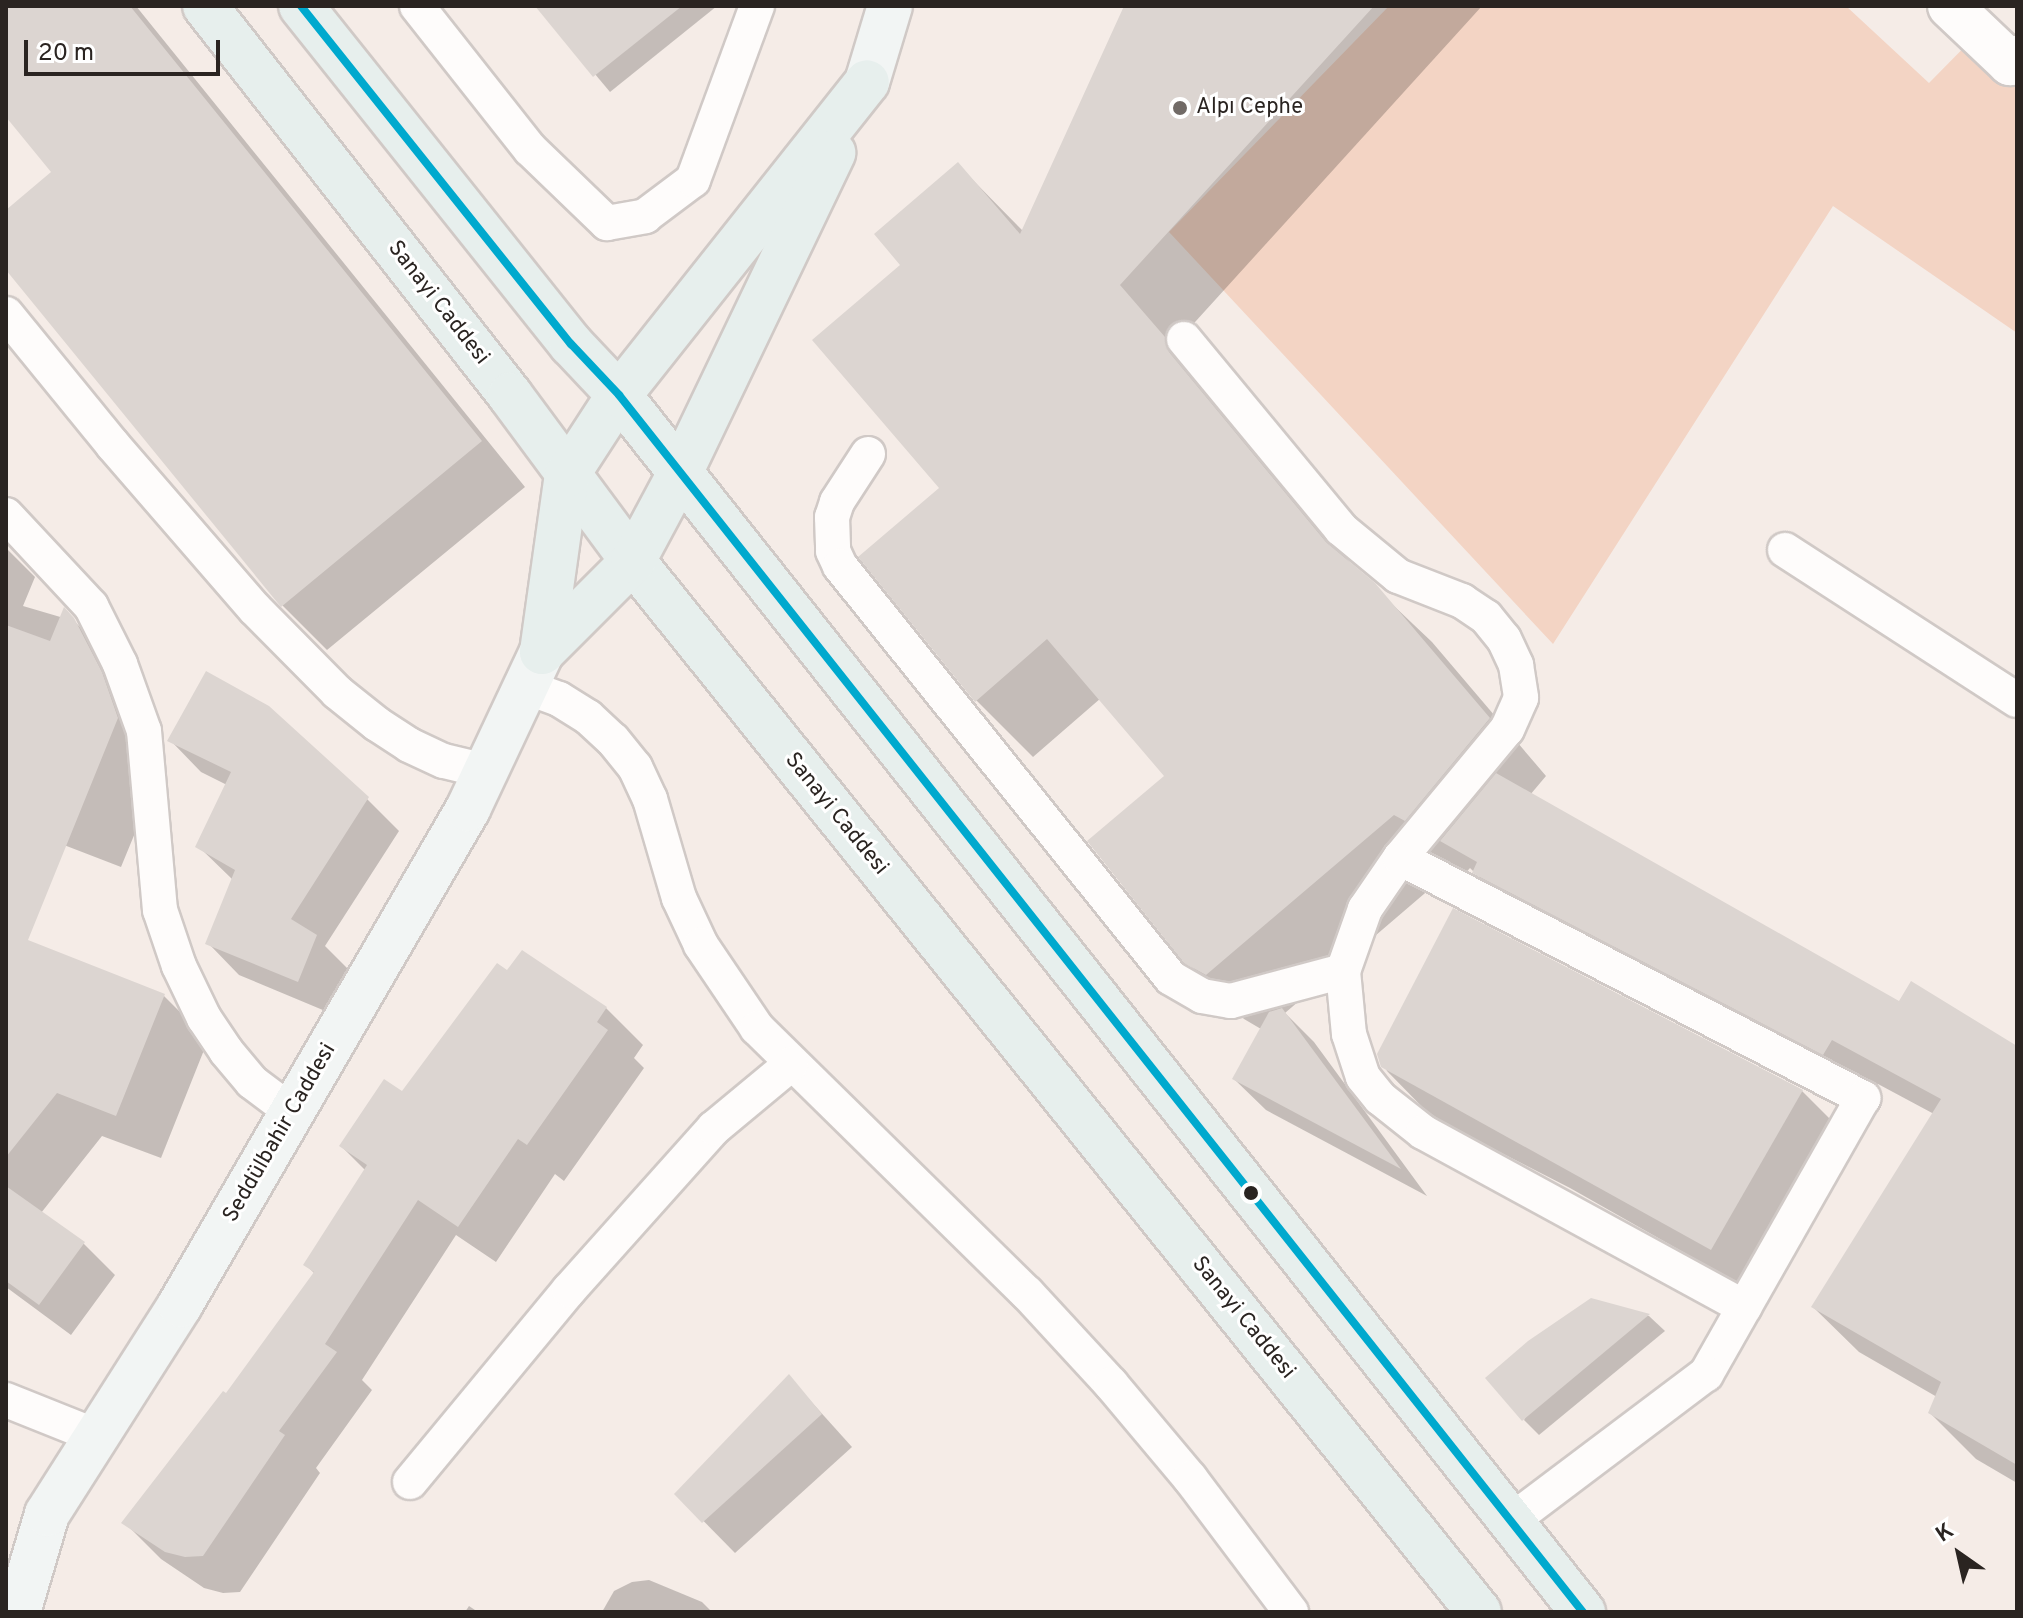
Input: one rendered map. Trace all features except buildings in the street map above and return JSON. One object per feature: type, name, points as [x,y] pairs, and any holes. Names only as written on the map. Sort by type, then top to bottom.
[{"type":"main road","name":"Sanayi Caddesi","points":[[205,6],[510,395],[633,561],[1479,1612]]},
{"type":"main road","points":[[301,6],[571,344],[619,395],[1583,1612]]},
{"type":"main road","points":[[534,669],[567,475],[619,395],[867,82]]},
{"type":"main road","points":[[534,669],[633,561],[680,473],[867,82]]},
{"type":"street","points":[[867,82],[890,6]]},
{"type":"street","points":[[1950,6],[2010,63],[2017,58]]},
{"type":"street","name":"Seddülbahir Caddesi","points":[[18,1612],[47,1514],[180,1305],[468,809],[534,669]]},
{"type":"lane","points":[[417,6],[530,149],[607,223],[645,216],[693,180],[757,6]]},
{"type":"lane","points":[[6,314],[112,444],[245,597],[337,692],[409,745],[444,761],[486,771]]},
{"type":"lane","points":[[1184,339],[1341,529],[1398,576],[1462,601],[1486,617],[1504,639],[1516,665],[1521,698],[1507,729],[1400,858],[1365,909],[1343,971],[1352,1053],[1363,1077],[1380,1098],[1423,1132],[1744,1307]]},
{"type":"lane","points":[[868,454],[837,502],[832,517],[833,551],[840,566],[1171,978],[1202,996],[1231,1001],[1343,971]]},
{"type":"lane","points":[[6,515],[91,606],[120,664],[144,731],[160,910],[179,966],[204,1018],[226,1051],[252,1082],[292,1112]]},
{"type":"lane","points":[[1785,550],[2017,700]]},
{"type":"lane","points":[[534,669],[559,699],[588,717],[613,740],[635,767],[650,799],[662,849],[679,898],[701,945],[757,1028],[1027,1293],[1190,1478],[1291,1612]]},
{"type":"lane","points":[[1400,858],[1863,1098],[1706,1374],[1511,1521]]},
{"type":"lane","points":[[410,1482],[569,1290],[714,1128],[791,1064]]},
{"type":"lane","points":[[6,1400],[96,1436]]},
{"type":"shaded area","points":[[1389,6],[1846,6],[1929,83],[1992,19],[2017,35],[2017,333],[1833,206],[1553,644],[1169,232]]},
{"type":"transit line","points":[[301,6],[571,344],[619,395],[1583,1612]]},
{"type":"place","name":"Alpı Cephe","points":[[1180,108]]}]
